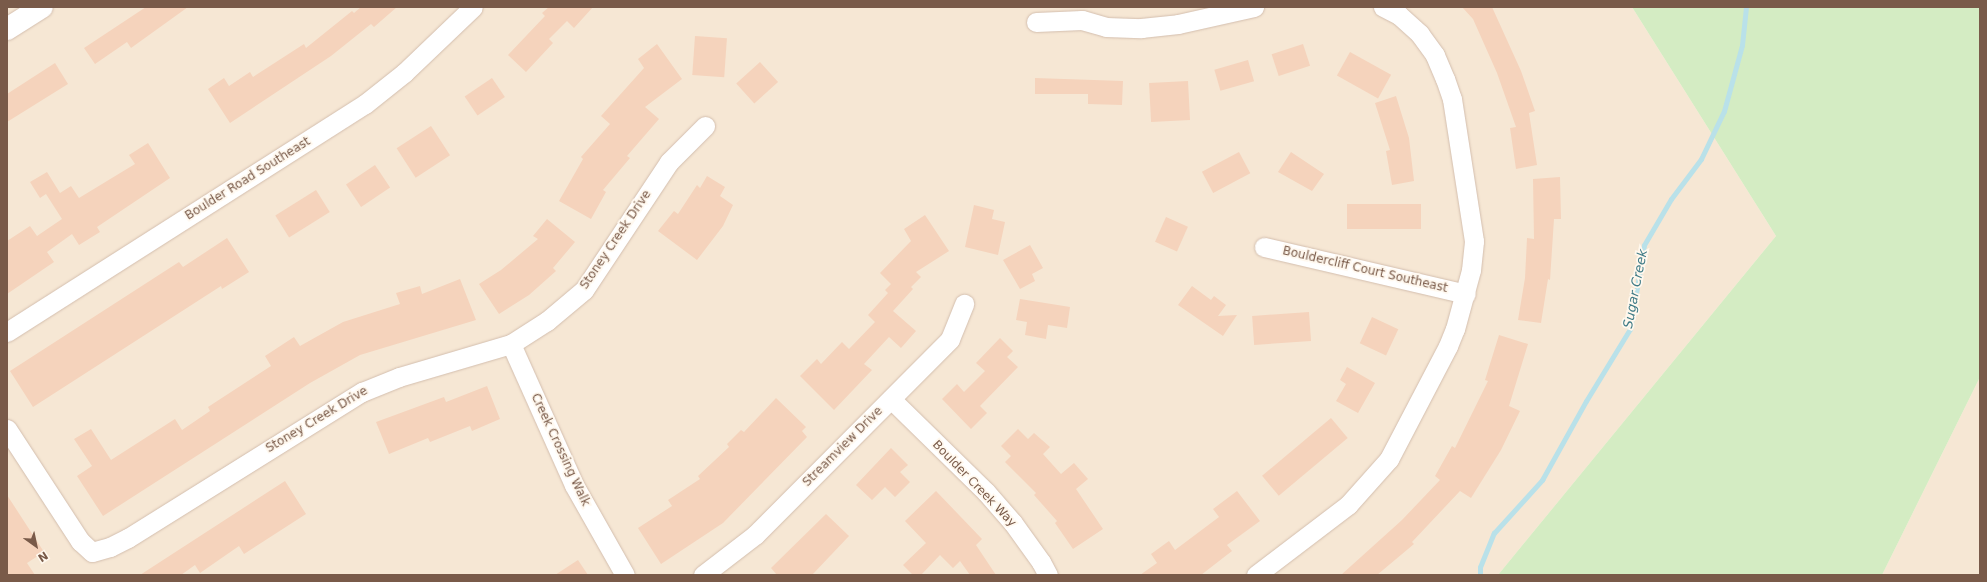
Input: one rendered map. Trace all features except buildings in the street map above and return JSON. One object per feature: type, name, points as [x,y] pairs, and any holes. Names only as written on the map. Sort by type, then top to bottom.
[{"type":"street","points":[[7,29],[42,7]]},
{"type":"street","name":"Boulder Road Southeast","points":[[7,332],[365,104],[404,73],[473,7]]},
{"type":"street","points":[[1036,22],[1081,13],[1106,27],[1141,28],[1178,24],[1254,7]]},
{"type":"street","points":[[1256,575],[1348,505],[1389,459],[1448,346],[1466,294],[1471,270],[1474,241],[1452,99],[1435,55],[1420,34],[1399,15],[1383,7]]},
{"type":"street","name":"Stoney Creek Drive","points":[[7,429],[91,559],[128,538],[362,392],[398,377],[512,344],[547,321],[584,290],[669,162],[705,126]]},
{"type":"street","name":"Bouldercliff Court Southeast","points":[[1264,247],[1466,294]]},
{"type":"street","name":"Streamview Drive","points":[[703,575],[755,535],[892,400],[950,339],[964,304]]},
{"type":"street","name":"Creek Crossing Walk","points":[[512,344],[574,485],[625,575]]},
{"type":"street","name":"Boulder Creek Way","points":[[892,400],[986,492],[1013,523],[1041,562],[1048,575]]},
{"type":"shaded area","points":[[7,7],[1632,7],[1776,236],[1498,575],[7,575]]},
{"type":"shaded area","points":[[1980,377],[1980,575],[1882,575]]},
{"type":"green space","points":[[1632,7],[1980,7],[1980,377],[1882,575],[1498,575],[1776,236]]},
{"type":"waterway","name":"Sugar Creek","points":[[1480,575],[1480,567],[1494,533],[1542,480],[1586,401],[1630,329],[1644,245],[1671,199],[1701,159],[1724,111],[1742,45],[1746,7]]}]
